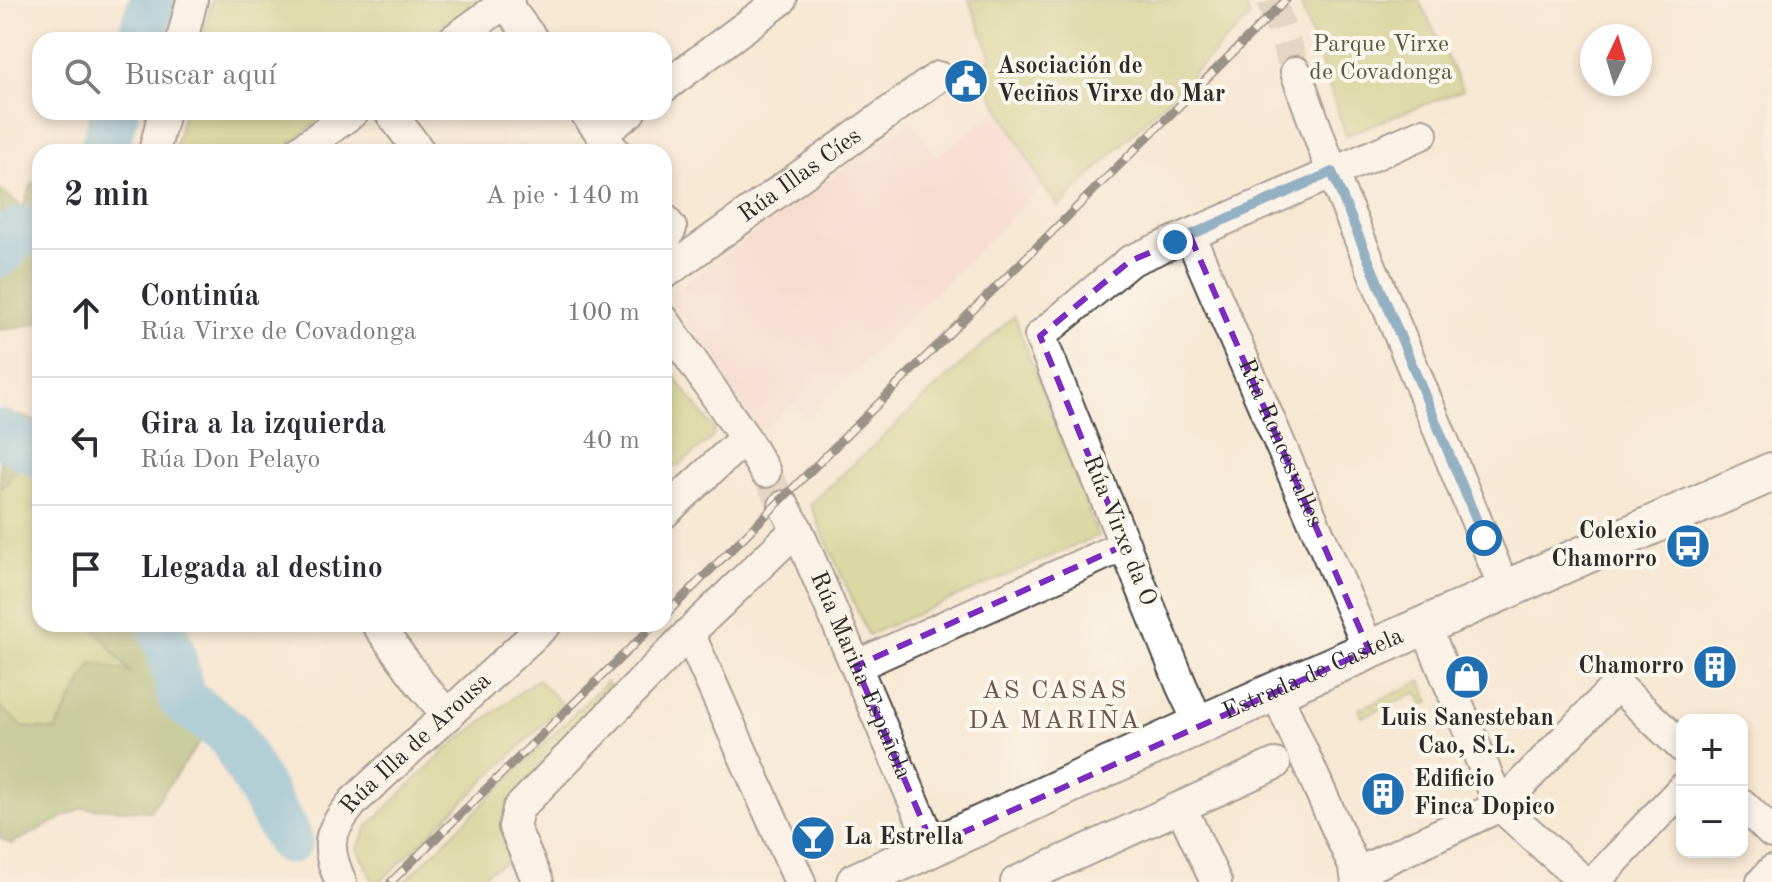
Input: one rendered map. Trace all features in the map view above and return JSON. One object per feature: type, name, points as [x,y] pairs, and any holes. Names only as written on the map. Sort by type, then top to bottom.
[{"type":"main road","name":"Estrada de Castela","points":[[856,882],[1200,725],[1772,472]]},
{"type":"street","points":[[184,32],[192,0]]},
{"type":"street","points":[[672,81],[781,0]]},
{"type":"street","points":[[464,32],[507,1],[528,32]]},
{"type":"street","points":[[1296,72],[1332,172],[1505,590]]},
{"type":"street","name":"Rúa Illas Cíes","points":[[672,268],[938,77]]},
{"type":"street","points":[[156,144],[162,120]]},
{"type":"street","points":[[309,144],[342,120]]},
{"type":"street","points":[[396,120],[414,144]]},
{"type":"street","points":[[601,133],[619,120]]},
{"type":"street","points":[[1190,236],[1422,134]]},
{"type":"street","name":"Rúa Virxe da O","points":[[1190,236],[1130,261],[1040,336],[1200,725]]},
{"type":"street","name":"Rúa Roncesvalles","points":[[1190,236],[1369,650]]},
{"type":"street","points":[[672,332],[765,472]]},
{"type":"street","points":[[672,496],[745,438]]},
{"type":"street","name":"Rúa Mariña Española","points":[[689,633],[790,518],[933,846]]},
{"type":"street","points":[[856,666],[1125,545]]},
{"type":"street","points":[[1425,625],[1500,806],[1584,882]]},
{"type":"street","points":[[383,632],[448,716]]},
{"type":"street","name":"Rúa Illa de Arousa","points":[[341,882],[330,857],[332,830],[354,801],[537,632]]},
{"type":"street","points":[[538,882],[514,827],[518,809],[689,633],[800,882]]},
{"type":"street","points":[[1276,692],[1363,879],[1500,806],[1617,685],[1676,741]]},
{"type":"street","points":[[1016,882],[1275,764]]},
{"type":"street","points":[[1594,882],[1676,795]]},
{"type":"street","points":[[1181,807],[1216,882]]},
{"type":"street","points":[[1748,810],[1772,833]]},
{"type":"street","points":[[1762,882],[1772,871]]},
{"type":"highlighted area","points":[[1190,236],[1369,650],[933,846],[856,666],[1125,545],[1040,336],[1130,261]]},
{"type":"shaded area","points":[[1000,108],[1043,186],[806,420],[793,403],[761,432],[672,303],[672,292],[911,120],[936,156]]},
{"type":"green space","points":[[212,0],[486,0],[442,32],[204,32]]},
{"type":"green space","points":[[969,0],[1243,0],[1250,17],[1059,207],[1043,186],[977,67],[992,58]]},
{"type":"green space","name":"Parque Virxe de Covadonga","points":[[1307,0],[1419,0],[1463,90],[1346,135],[1301,6]]},
{"type":"green space","points":[[182,120],[321,120],[288,144],[176,144]]},
{"type":"green space","points":[[32,183],[32,324],[0,330],[0,190],[23,207]]},
{"type":"green space","points":[[1014,316],[1098,536],[868,635],[810,504]]},
{"type":"green space","points":[[672,373],[714,429],[713,437],[678,466],[672,466]]},
{"type":"green space","points":[[0,410],[32,420],[32,467],[23,461],[3,487],[0,485]]},
{"type":"green space","points":[[23,461],[32,467],[32,632],[98,632],[131,673],[92,663],[55,730],[23,727],[0,707],[0,485],[3,487]]},
{"type":"green space","points":[[98,632],[168,632],[164,692],[208,731],[150,811],[82,808],[11,844],[0,838],[0,707],[23,727],[55,730],[93,663],[130,672]]},
{"type":"green space","points":[[537,679],[563,705],[380,882],[373,882],[357,848],[368,826],[446,750]]},
{"type":"green space","points":[[1421,681],[1430,702],[1424,705],[1417,692],[1362,717],[1359,709]]},
{"type":"green space","points":[[606,682],[617,694],[516,800],[514,858],[487,872],[484,882],[404,882]]},
{"type":"waterway","points":[[143,32],[153,0]]},
{"type":"waterway","points":[[105,144],[113,120]]},
{"type":"waterway","points":[[0,253],[19,231],[32,229]]},
{"type":"waterway","points":[[0,433],[32,450]]},
{"type":"waterway","points":[[163,632],[182,699],[230,734],[289,840]]},
{"type":"tunnel","points":[[1271,0],[1296,72]]},
{"type":"tunnel","points":[[765,472],[784,506]]},
{"type":"railway","points":[[672,608],[1286,0]]},
{"type":"railway","points":[[391,882],[647,632]]},
{"type":"place","name":"Asociación de Veciños Virxe do Mar","points":[[966,81]]},
{"type":"place","name":"Colexio Chamorro","points":[[1688,546]]},
{"type":"place","name":"Chamorro","points":[[1715,667]]},
{"type":"place","name":"Luis Sanesteban Cao, S.L.","points":[[1467,677]]},
{"type":"place","name":"Edificio Finca Dopico","points":[[1383,794]]},
{"type":"place","name":"La Estrella","points":[[813,838]]},
{"type":"district","name":"AS CASAS DA MARIÑA","points":[[1055,706]]},
{"type":"route","points":[[1175,242],[1332,172],[1484,538]]}]
